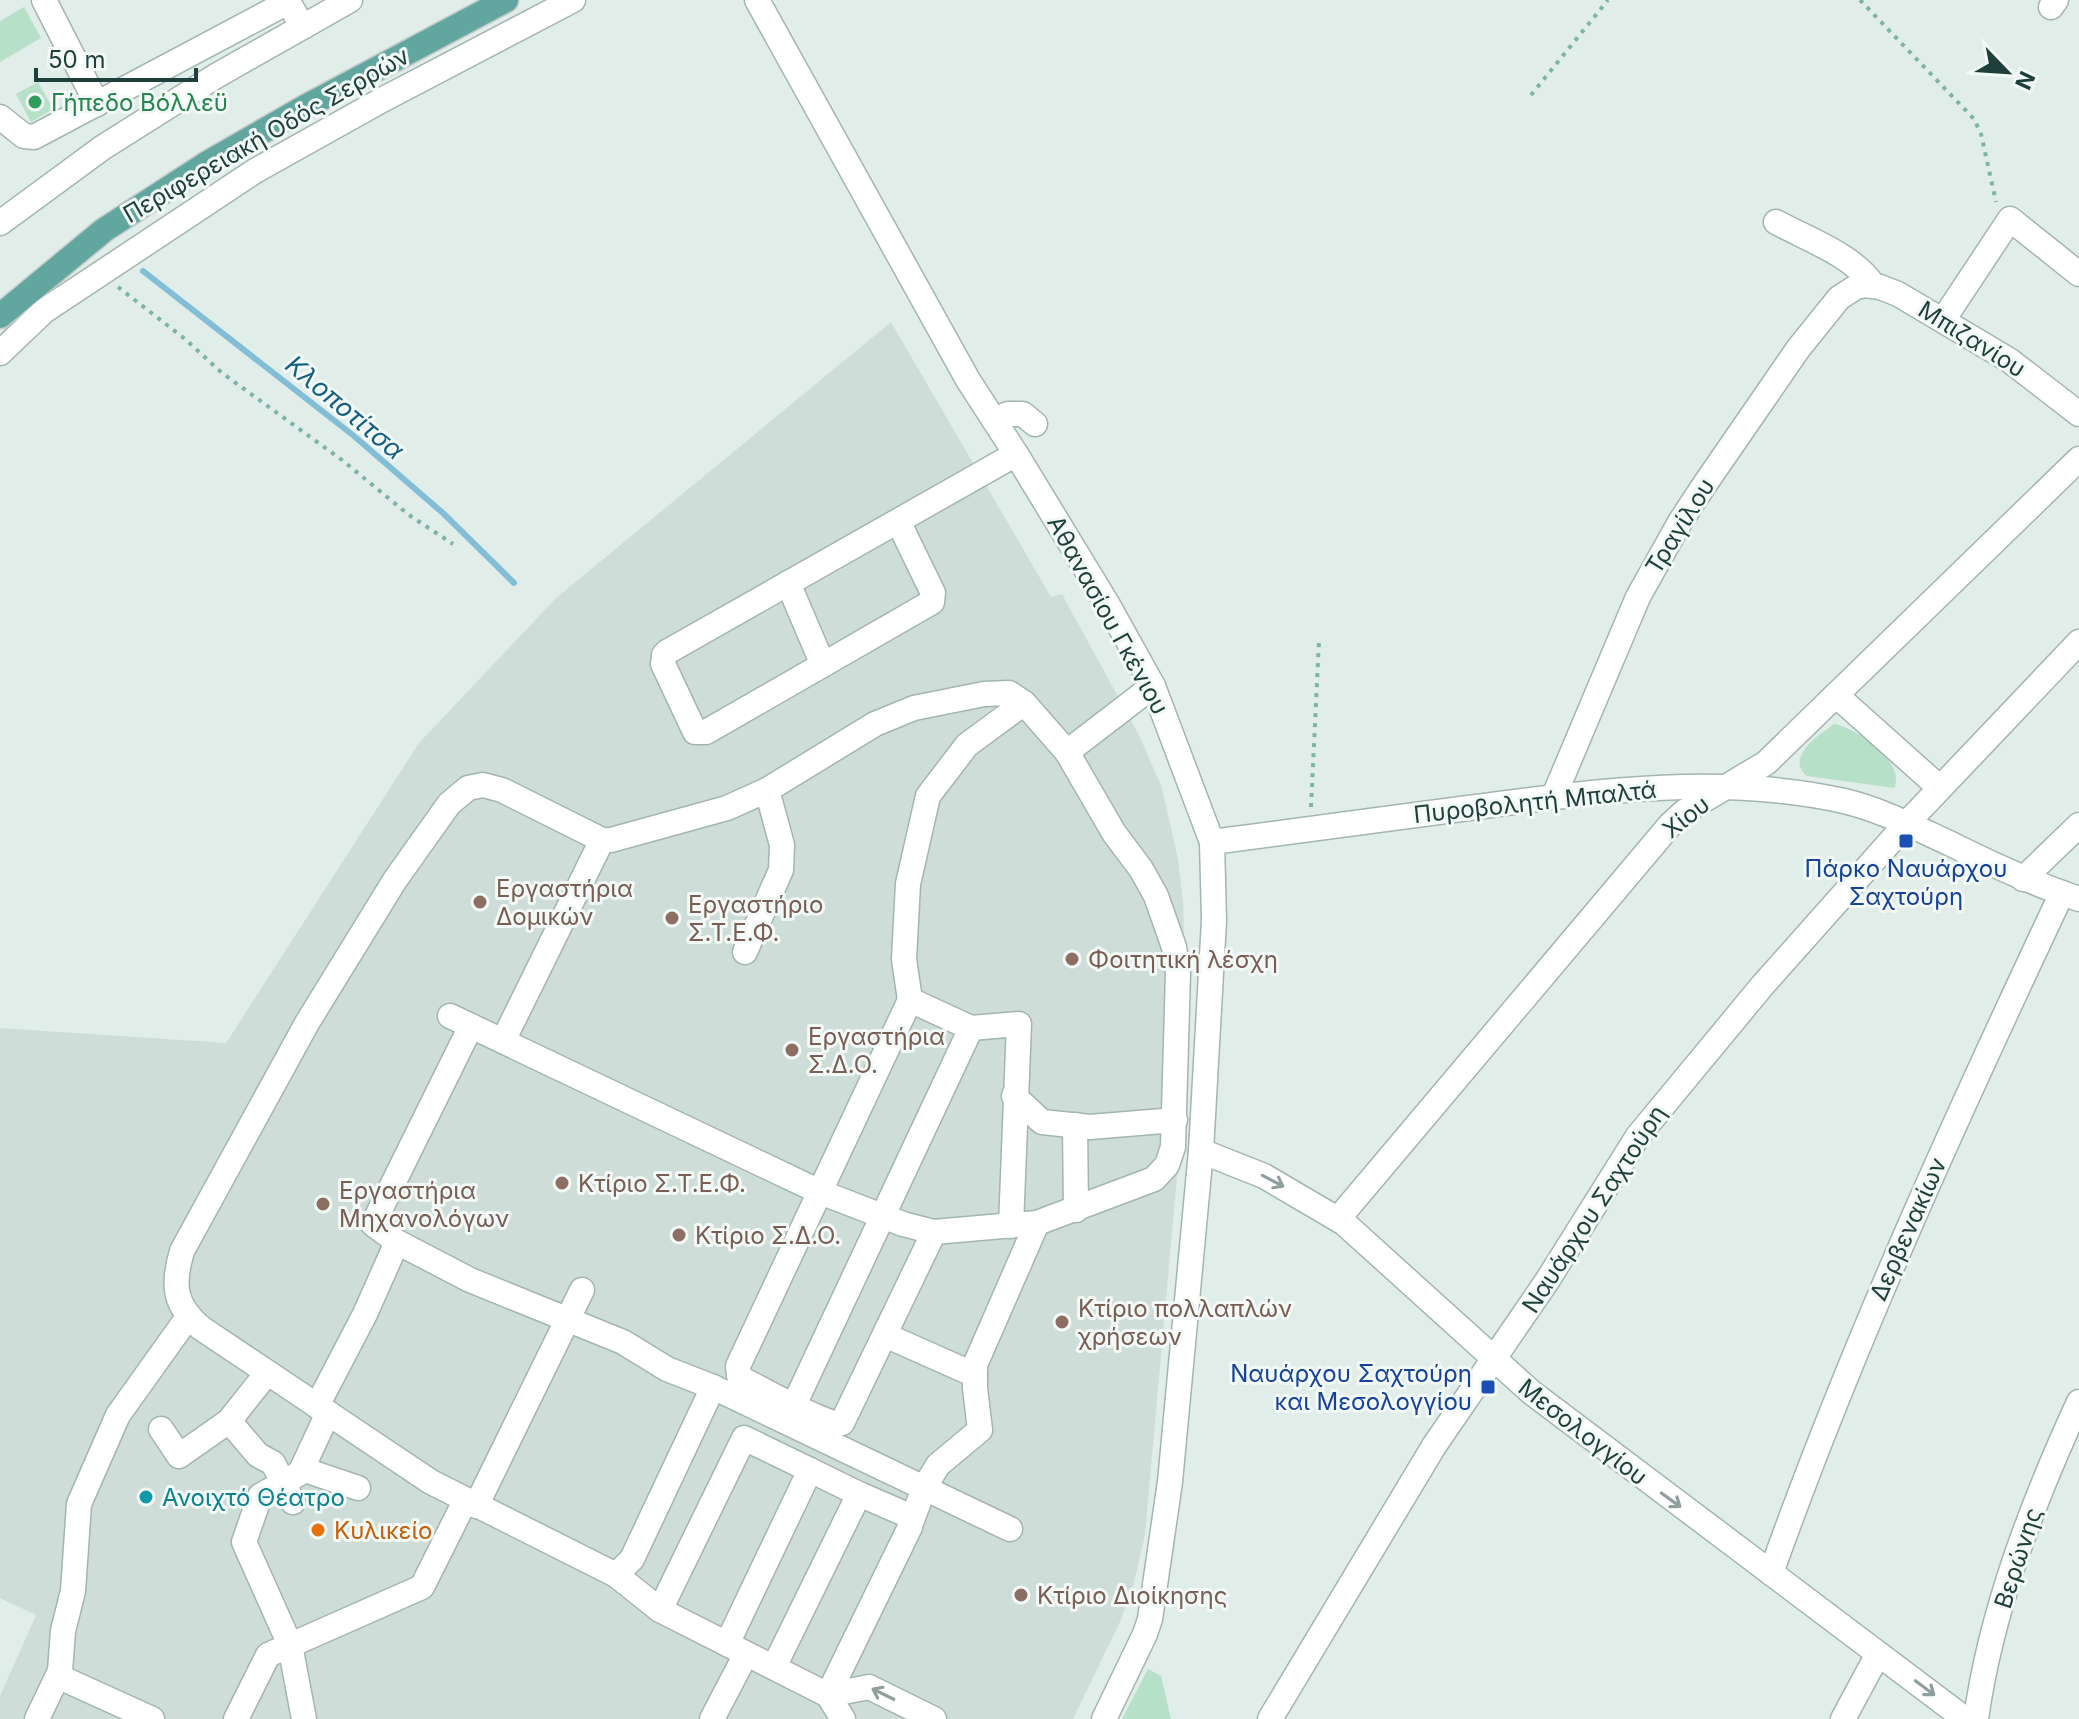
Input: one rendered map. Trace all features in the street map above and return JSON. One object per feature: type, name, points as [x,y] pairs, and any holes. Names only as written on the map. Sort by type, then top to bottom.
[{"type":"main road","name":"Περιφερειακή Οδός Σερρών","points":[[0,316],[104,230],[206,164],[320,98],[506,0]]},
{"type":"street","points":[[44,0],[97,104]]},
{"type":"street","points":[[0,223],[102,148],[216,76],[350,0]]},
{"type":"street","points":[[0,353],[44,311],[255,171],[573,0]]},
{"type":"street","name":"Αθανασίου Γκένιου","points":[[757,0],[961,367],[1108,605],[1153,686],[1212,842],[1214,920],[1201,1151],[1170,1482],[1155,1598],[1145,1634],[1104,1719]]},
{"type":"street","points":[[0,117],[24,136],[34,137],[289,1],[303,27]]},
{"type":"street","points":[[1943,320],[2010,219],[2079,274]]},
{"type":"street","name":"Μπιζανίου","points":[[1776,222],[1866,274],[1864,286],[1898,294],[2022,369],[2079,414]]},
{"type":"street","name":"Τραγίλου","points":[[1554,796],[1617,643],[1656,562],[1697,496],[1813,329],[1839,298],[1864,286]]},
{"type":"street","points":[[994,420],[1008,414],[1023,414],[1035,424]]},
{"type":"street","points":[[898,521],[933,593],[932,602],[701,733],[692,728],[663,664],[667,652],[1016,454]]},
{"type":"street","name":"Χίου","points":[[1338,1219],[1653,844],[1684,812],[1766,763],[2079,459]]},
{"type":"street","points":[[788,583],[823,665]]},
{"type":"street","name":"Ναυάρχου Σαχτούρη","points":[[1270,1719],[1434,1446],[1547,1281],[1656,1111],[1907,823],[2079,642]]},
{"type":"street","points":[[1067,752],[1153,686]]},
{"type":"street","points":[[843,1719],[828,1695],[660,1610],[616,1575],[431,1482],[267,1373],[188,1317],[176,1291],[179,1262],[188,1237],[307,1023],[395,880],[449,804],[468,788],[483,785],[502,790],[602,840],[701,815],[767,790],[875,724],[914,708],[984,694],[1009,693],[1024,703],[1067,752],[1114,833],[1141,869],[1156,896],[1174,947],[1178,973],[1173,1147],[1167,1165],[1154,1179],[1037,1223],[934,1232],[820,1192],[460,1021],[373,1224],[397,1242],[470,1280],[623,1342],[667,1369],[713,1387],[794,1405],[833,1423],[842,1423],[934,1232]]},
{"type":"street","points":[[1837,696],[1940,788]]},
{"type":"street","points":[[1010,1529],[924,1488],[765,1401],[737,1371],[910,1000],[904,959],[908,884],[928,796],[967,745],[1024,703]]},
{"type":"street","name":"Πυροβολητή Μπαλτά","points":[[1212,842],[1554,796],[1651,787],[1728,788],[1828,798],[1862,806],[1907,823],[2023,879],[2071,896]]},
{"type":"street","points":[[745,952],[781,870],[782,845],[767,790]]},
{"type":"street","points":[[2023,879],[2079,825]]},
{"type":"street","points":[[503,1041],[602,840]]},
{"type":"street","name":"Δερβενακίων","points":[[1771,1573],[1884,1280],[2071,896]]},
{"type":"street","points":[[910,1000],[971,1028],[1019,1024],[1011,1226]]},
{"type":"street","points":[[794,1405],[971,1028]]},
{"type":"street","points":[[1014,1096],[1042,1122],[1090,1127],[1175,1120]]},
{"type":"street","points":[[1075,1125],[1076,1210]]},
{"type":"street","name":"Μεσολογγίου","points":[[1201,1151],[1264,1176],[1338,1219],[1380,1253],[1492,1360],[1605,1450],[1965,1719]]},
{"type":"street","points":[[828,1695],[911,1523],[924,1488],[938,1465],[980,1430],[975,1365],[1037,1223]]},
{"type":"street","points":[[292,1485],[322,1409],[397,1242]]},
{"type":"street","points":[[236,1719],[264,1659],[422,1587],[471,1503],[582,1290]]},
{"type":"street","points":[[39,1719],[60,1671],[63,1631],[73,1591],[79,1504],[118,1415],[188,1317]]},
{"type":"street","points":[[885,1335],[975,1375]]},
{"type":"street","points":[[161,1429],[179,1456],[229,1421],[267,1373]]},
{"type":"street","points":[[616,1575],[632,1559],[713,1387]]},
{"type":"street","points":[[660,1610],[765,1401]]},
{"type":"street","name":"Βερώνης","points":[[1976,1719],[1988,1655],[2014,1567],[2042,1488],[2079,1402]]},
{"type":"street","points":[[229,1421],[258,1455],[273,1463],[292,1485]]},
{"type":"street","points":[[744,1438],[905,1514],[911,1523]]},
{"type":"street","points":[[712,1719],[736,1649],[810,1470]]},
{"type":"street","points":[[304,1719],[290,1645],[244,1542],[260,1496],[292,1485],[358,1488]]},
{"type":"street","points":[[774,1667],[859,1494]]},
{"type":"street","points":[[1843,1719],[1878,1654]]},
{"type":"street","points":[[60,1671],[64,1679],[152,1719]]},
{"type":"street","points":[[828,1695],[869,1687],[934,1719]]},
{"type":"path","points":[[1531,95],[1608,0]]},
{"type":"path","points":[[1860,0],[1971,113],[1981,134],[1993,198],[2010,219]]},
{"type":"path","points":[[100,273],[185,339],[222,373],[342,460],[409,515],[453,544]]},
{"type":"path","points":[[1310,829],[1319,641]]},
{"type":"shaded area","points":[[891,322],[1051,597],[1062,594],[1139,735],[1162,788],[1178,859],[1185,965],[1178,1165],[1145,1535],[1132,1591],[1073,1719],[0,1719],[0,1696],[36,1615],[0,1598],[0,1028],[226,1043],[419,743],[556,598]]},
{"type":"green space","points":[[24,7],[41,38],[0,62],[0,21]]},
{"type":"green space","name":"Γήπεδο Βόλλεϋ","points":[[38,82],[53,109],[31,122],[16,94]]},
{"type":"green space","points":[[1834,724],[1854,732],[1877,748],[1893,768],[1896,778],[1894,788],[1807,776],[1801,769],[1802,754],[1813,740]]},
{"type":"green space","points":[[1148,1669],[1161,1676],[1171,1719],[1122,1719]]},
{"type":"waterway","name":"Κλοποτίτσα","points":[[143,271],[354,436],[444,514],[514,583]]},
{"type":"place","name":"Γήπεδο Βόλλεϋ","points":[[35,102]]},
{"type":"place","name":"Πάρκο Ναυάρχου Σαχτούρη","points":[[1906,841]]},
{"type":"place","name":"Εργαστήρια Δομικών","points":[[480,902]]},
{"type":"place","name":"Εργαστήριο Σ.Τ.Ε.Φ.","points":[[672,918]]},
{"type":"place","name":"Φοιτητική λέσχη","points":[[1072,959]]},
{"type":"place","name":"Εργαστήρια Σ.Δ.Ο.","points":[[792,1050]]},
{"type":"place","name":"Κτίριο Σ.Τ.Ε.Φ.","points":[[562,1183]]},
{"type":"place","name":"Εργαστήρια Μηχανολόγων","points":[[323,1204]]},
{"type":"place","name":"Κτίριο Σ.Δ.Ο.","points":[[679,1235]]},
{"type":"place","name":"Κτίριο πολλαπλών χρήσεων","points":[[1062,1322]]},
{"type":"place","name":"Ναυάρχου Σαχτούρη και Μεσολογγίου","points":[[1488,1387]]},
{"type":"place","name":"Ανοιχτό Θέατρο","points":[[146,1497]]},
{"type":"place","name":"Κυλικείο","points":[[318,1530]]},
{"type":"place","name":"Κτίριο Διοίκησης","points":[[1021,1595]]}]
